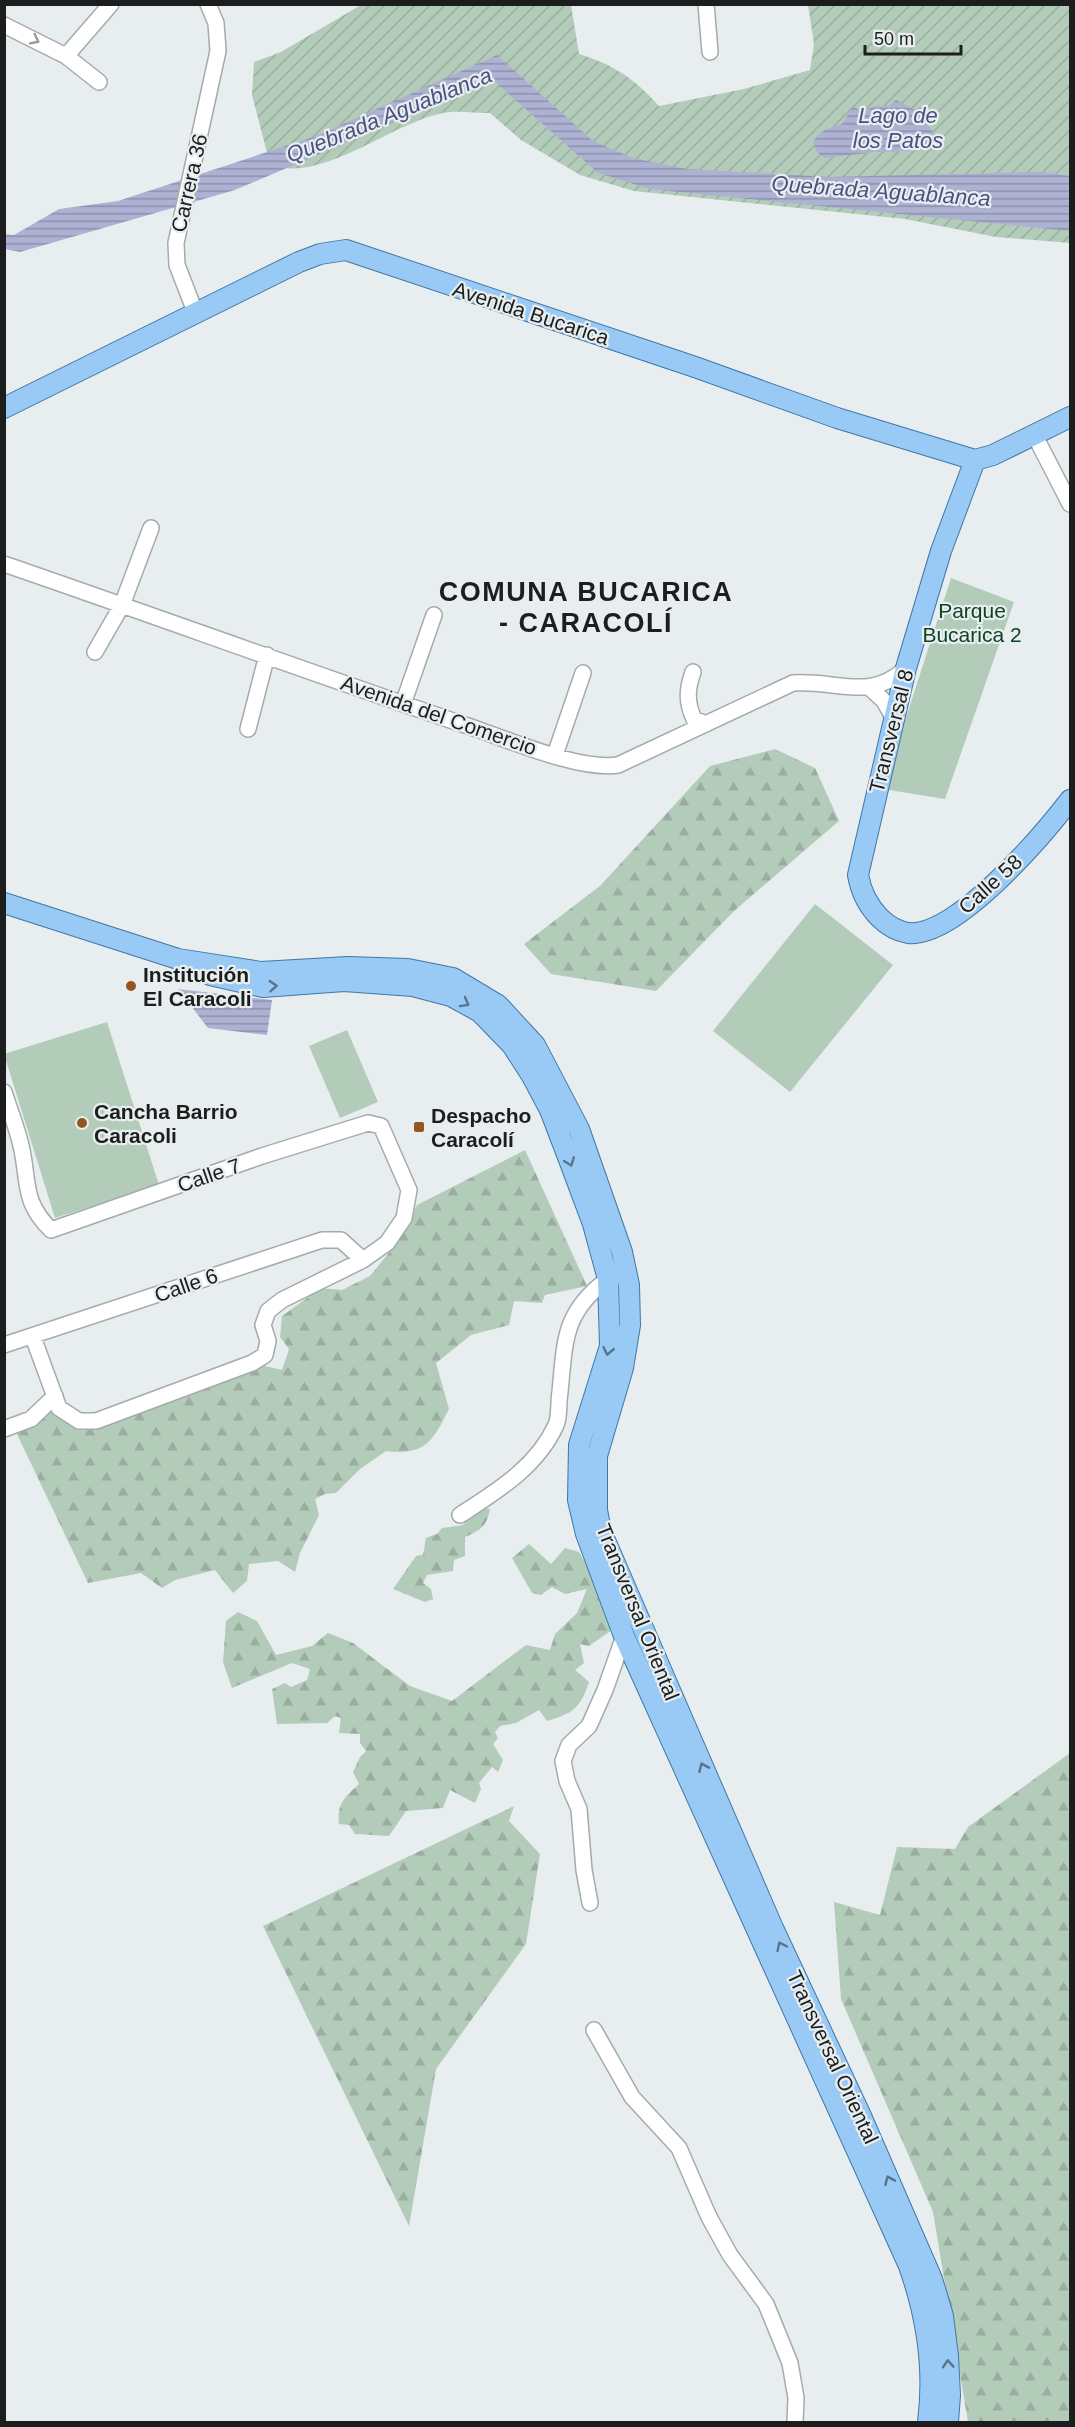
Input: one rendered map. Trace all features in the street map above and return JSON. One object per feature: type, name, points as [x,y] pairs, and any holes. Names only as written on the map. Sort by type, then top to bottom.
[{"type":"main road","name":"Avenida Bucarica","points":[[4,408],[320,254],[346,250],[695,367],[837,418],[975,460]]},
{"type":"main road","points":[[975,460],[993,455],[1071,417]]},
{"type":"main road","name":"Transversal 8","points":[[890,927],[873,911],[861,889],[858,875],[906,668],[941,551],[975,460]]},
{"type":"main road","name":"Calle 58","points":[[890,927],[909,933],[927,930],[973,903],[1040,839],[1071,800]]},
{"type":"main road","name":"Transversal Oriental","points":[[4,903],[178,959],[216,978],[263,987],[344,981],[413,986],[451,996],[480,1012],[512,1044],[550,1110],[592,1224],[608,1279],[610,1346],[579,1445],[578,1500],[586,1534],[624,1636],[763,1923],[861,2116],[932,2279],[942,2316],[948,2356],[950,2395],[948,2422]]},
{"type":"main road","name":"Transversal Oriental","points":[[178,959],[261,972],[348,967],[398,969],[453,978],[498,1005],[534,1045],[579,1130],[622,1252],[629,1285],[630,1325],[623,1368],[597,1456],[597,1510],[601,1531],[763,1923],[909,2266],[923,2305],[932,2394],[928,2422]]},
{"type":"street","points":[[66,56],[111,4]]},
{"type":"street","name":"Carrera 36","points":[[196,314],[177,265],[176,243],[189,175],[214,80],[218,51],[216,23],[208,4]]},
{"type":"street","points":[[706,4],[710,52]]},
{"type":"street","points":[[4,25],[66,56],[99,82]]},
{"type":"street","points":[[1035,434],[1071,504]]},
{"type":"street","points":[[95,652],[122,605],[151,528]]},
{"type":"street","name":"Avenida del Comercio","points":[[4,564],[555,755],[606,767],[618,765],[793,683],[816,681],[871,689]]},
{"type":"street","points":[[404,704],[434,615]]},
{"type":"street","points":[[248,729],[267,655]]},
{"type":"street","points":[[893,717],[884,701],[871,689],[890,681],[906,668]]},
{"type":"street","points":[[555,755],[584,672]]},
{"type":"street","points":[[693,672],[687,691],[689,708],[694,719],[706,724]]},
{"type":"street","name":"Calle 7","points":[[4,1092],[22,1150],[26,1190],[36,1216],[51,1230],[262,1156],[369,1123],[381,1126],[409,1190],[404,1218],[387,1243],[363,1260]]},
{"type":"street","name":"Calle 6","points":[[4,1345],[322,1240],[341,1240],[363,1260]]},
{"type":"street","points":[[33,1337],[59,1408],[79,1421],[96,1421],[252,1363],[265,1355],[268,1341],[263,1324],[268,1311],[282,1300],[363,1260]]},
{"type":"street","points":[[460,1515],[517,1476],[539,1452],[557,1423],[568,1328],[576,1309],[592,1290],[608,1279]]},
{"type":"street","points":[[4,1429],[31,1419],[55,1396]]},
{"type":"street","points":[[590,1903],[579,1809],[563,1761],[569,1745],[589,1726],[605,1690],[624,1636]]},
{"type":"street","points":[[594,2030],[632,2097],[679,2148],[709,2217],[730,2255],[766,2304],[790,2363],[796,2398],[795,2422]]},
{"type":"green space","points":[[361,5],[571,5],[579,54],[623,74],[659,106],[744,89],[810,70],[814,44],[808,5],[1070,5],[1070,243],[996,237],[905,219],[634,191],[580,175],[521,140],[490,113],[448,112],[423,119],[333,160],[310,167],[289,168],[270,164],[252,95],[254,62],[281,52]]},
{"type":"green space","name":"Parque Bucarica 2","points":[[951,578],[1014,602],[945,799],[883,789]]},
{"type":"green space","points":[[775,749],[815,768],[839,821],[734,911],[656,991],[551,974],[524,944],[600,886],[710,766]]},
{"type":"green space","points":[[815,904],[893,965],[790,1092],[713,1031]]},
{"type":"green space","name":"Cancha Barrio Caracoli","points":[[107,1022],[159,1185],[55,1218],[4,1054]]},
{"type":"green space","points":[[347,1030],[378,1102],[340,1118],[309,1046]]},
{"type":"green space","points":[[525,1150],[587,1286],[545,1295],[542,1303],[514,1301],[509,1325],[471,1335],[436,1363],[449,1409],[438,1430],[426,1444],[419,1448],[399,1452],[386,1451],[360,1469],[336,1493],[325,1494],[315,1499],[319,1515],[300,1553],[295,1572],[278,1561],[249,1564],[247,1581],[233,1593],[215,1570],[175,1580],[162,1588],[141,1573],[88,1583],[15,1430],[59,1408],[79,1421],[252,1363],[282,1370],[289,1349],[280,1337],[282,1316],[321,1288],[342,1290],[370,1276],[396,1244],[417,1205]]},
{"type":"green space","points":[[477,1507],[490,1509],[489,1515],[482,1527],[465,1537],[465,1556],[454,1560],[453,1571],[427,1575],[423,1583],[431,1589],[433,1599],[425,1602],[393,1589],[416,1556],[423,1555],[426,1538],[437,1534],[442,1528],[463,1525]]},
{"type":"green space","points":[[529,1544],[551,1564],[565,1548],[579,1552],[594,1578],[623,1590],[629,1618],[589,1646],[580,1644],[584,1663],[575,1670],[589,1682],[579,1704],[569,1712],[547,1721],[539,1710],[516,1723],[500,1726],[495,1732],[498,1738],[493,1744],[503,1760],[498,1772],[492,1767],[479,1783],[481,1789],[475,1803],[450,1790],[443,1808],[406,1811],[389,1836],[355,1834],[349,1825],[339,1824],[339,1811],[343,1801],[359,1784],[353,1772],[360,1757],[366,1751],[360,1743],[360,1734],[339,1733],[341,1718],[335,1716],[327,1723],[277,1724],[272,1689],[285,1683],[291,1687],[307,1680],[310,1669],[292,1663],[232,1688],[223,1662],[226,1621],[238,1612],[257,1621],[276,1655],[312,1646],[328,1633],[353,1643],[410,1686],[452,1701],[526,1645],[550,1650],[555,1634],[577,1613],[587,1589],[565,1594],[552,1587],[541,1595],[532,1593],[512,1558]]},
{"type":"green space","points":[[1070,1753],[1070,2422],[968,2422],[933,2212],[841,1999],[834,1902],[880,1915],[897,1847],[955,1849],[968,1827]]},
{"type":"green space","points":[[514,1806],[509,1821],[540,1854],[526,1944],[436,2069],[409,2226],[263,1926]]},
{"type":"water","name":"Quebrada Aguablanca","points":[[497,55],[593,141],[633,158],[686,169],[830,177],[1042,172],[1070,176],[1070,231],[650,189],[598,173],[493,80],[235,190],[20,252],[5,249],[4,234],[14,235],[59,209],[118,201],[316,136]]},
{"type":"water","name":"Lago de los Patos","points":[[896,100],[915,110],[921,107],[926,111],[925,122],[933,132],[929,145],[920,151],[875,152],[825,158],[817,152],[813,142],[816,138],[825,130],[842,124],[853,107],[864,112],[874,106],[889,106]]},
{"type":"water","points":[[178,989],[272,1000],[267,1035],[208,1028]]},
{"type":"place","name":"Institución El Caracoli","points":[[131,986]]},
{"type":"place","name":"Cancha Barrio Caracoli","points":[[82,1123]]},
{"type":"place","name":"Despacho Caracolí","points":[[419,1127]]},
{"type":"district","name":"COMUNA BUCARICA - CARACOLÍ","points":[[586,608]]}]
